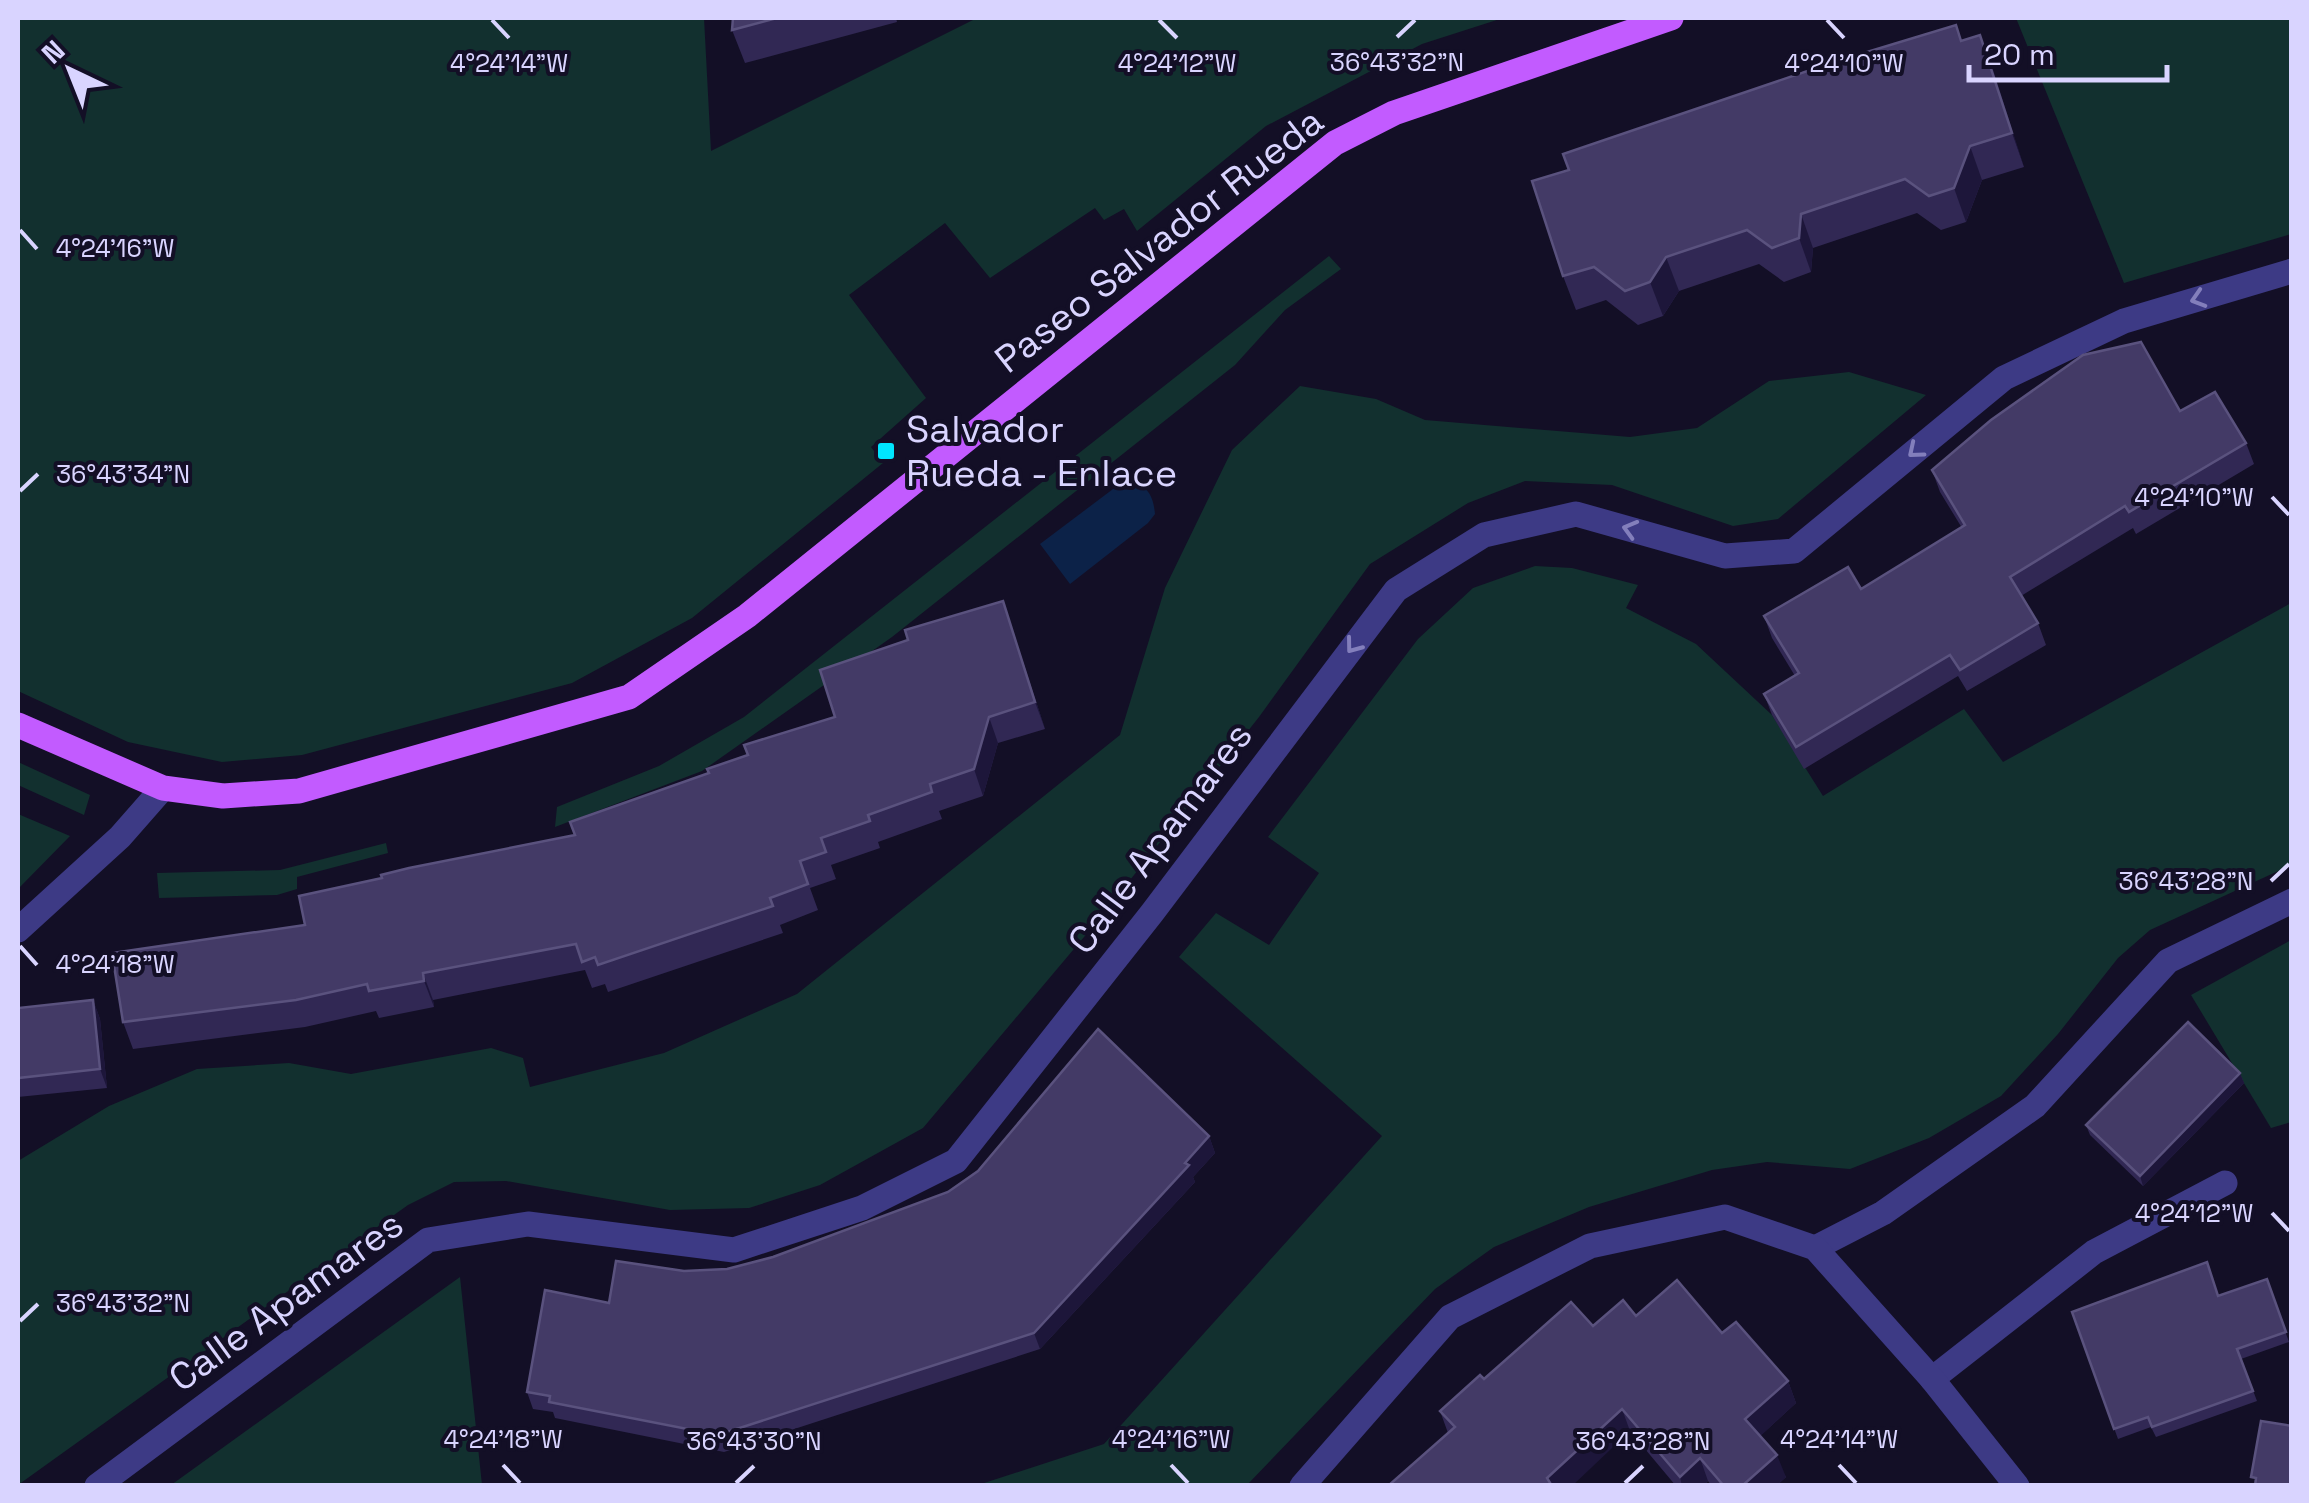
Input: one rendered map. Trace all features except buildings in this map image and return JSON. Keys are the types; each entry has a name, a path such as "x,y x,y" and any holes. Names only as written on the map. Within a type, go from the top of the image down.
{"main road":[{"name":"Paseo Salvador Rueda","path":"18,725 163,788 224,796 299,792 629,697 747,616 1335,143 1394,113 1671,18"}],"street":[{"name":"Calle Apamares","path":"97,1486 428,1240 528,1224 734,1250 862,1208 956,1161 1152,912 1396,590 1484,535 1576,514 1725,556 1794,551 2004,378 2124,321 2292,271"},
{"path":"18,930 120,837 163,788"},
{"path":"1815,1248 1883,1213 2035,1106 2168,961 2292,901"},
{"path":"1932,1380 2094,1252 2225,1183"},
{"path":"1302,1486 1450,1317 1590,1246 1725,1218 1815,1248 1932,1380 2017,1486"}],"green space":[{"path":"18,18 704,18 711,151 977,18 1503,18 1422,44 1266,126 1137,231 1124,209 1104,220 1095,208 990,278 945,223 849,295 926,398 871,447 883,463 692,618 572,683 302,755 222,762 128,742 18,691"},
{"path":"2016,18 2291,18 2291,234 2124,283"},
{"path":"1329,256 1341,269 1285,310 1235,365 892,637 702,771 555,827 557,807 659,766 744,717"},
{"path":"1849,372 1926,395 1778,519 1733,526 1612,485 1525,481 1468,503 1370,564 1259,717 1100,918 923,1128 820,1185 749,1208 670,1210 506,1181 454,1182 408,1205 18,1485 18,1161 109,1106 197,1069 289,1063 351,1074 491,1048 523,1058 530,1087 664,1053 797,994 1120,735 1165,588 1232,450 1300,386 1376,399 1425,420 1630,437 1697,428 1769,381"},
{"path":"1535,566 1572,568 1638,585 1626,608 1696,644 1772,715 1823,796 1964,709 2003,762 2291,603 2291,865 2150,930 2118,958 2058,1034 2001,1096 1929,1138 1850,1169 1767,1162 1712,1170 1589,1207 1494,1247 1435,1289 1247,1485 978,1485 1104,1444 1382,1136 1179,957 1216,913 1269,945 1319,873 1268,837 1418,639 1473,588"},
{"path":"18,762 90,795 84,815 18,785"},
{"path":"18,814 70,836 18,889"},
{"path":"386,843 388,853 297,877 297,889 277,895 159,898 157,873 280,870"},
{"path":"2291,940 2291,1122 2271,1128 2191,995"},
{"path":"460,1277 482,1485 171,1485 178,1480"}],"water":[{"path":"1125,480 1147,491 1155,514 1070,584 1040,544"}],"place":[{"name":"Salvador Rueda - Enlace","path":"886,451"}]}
